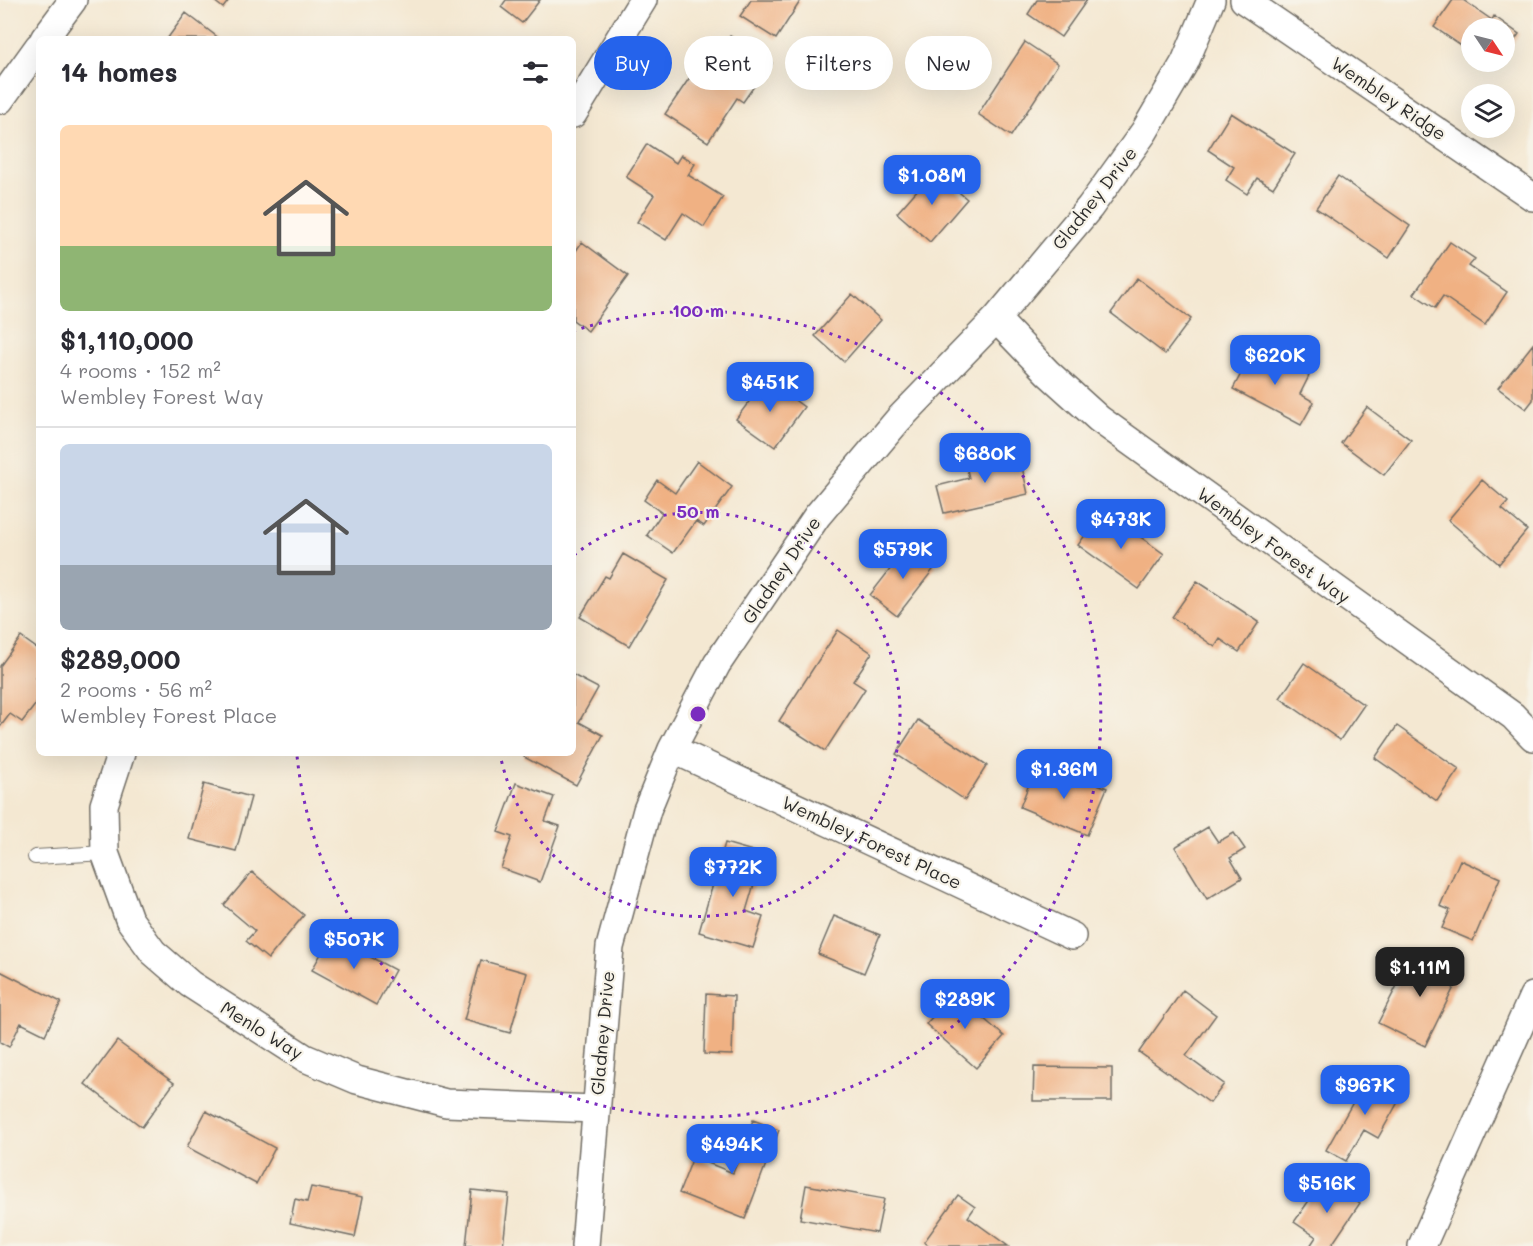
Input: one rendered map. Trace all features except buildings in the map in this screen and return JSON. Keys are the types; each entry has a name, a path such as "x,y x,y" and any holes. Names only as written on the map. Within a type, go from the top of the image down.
{"street":[{"path":"46,36 73,0"},
{"path":"576,109 642,0"},
{"name":"Gladney Drive","path":"585,1246 610,947 647,810 672,749 717,664 817,516 898,420 996,319 1090,207 1144,132 1185,62 1211,0"},
{"name":"Wembley Ridge","path":"1244,0 1533,197"},
{"path":"0,100 36,50"},
{"name":"Wembley Forest Way","path":"996,319 1048,374 1099,419 1513,716 1533,737"},
{"name":"Wembley Forest Place","path":"672,749 1072,936"},
{"name":"Menlo Way","path":"121,756 105,805 105,853 129,919 153,952 190,984 305,1058 357,1080 446,1103 595,1109"},
{"path":"1422,1246 1533,996"}],"lane":[{"path":"35,857 105,853"}]}
